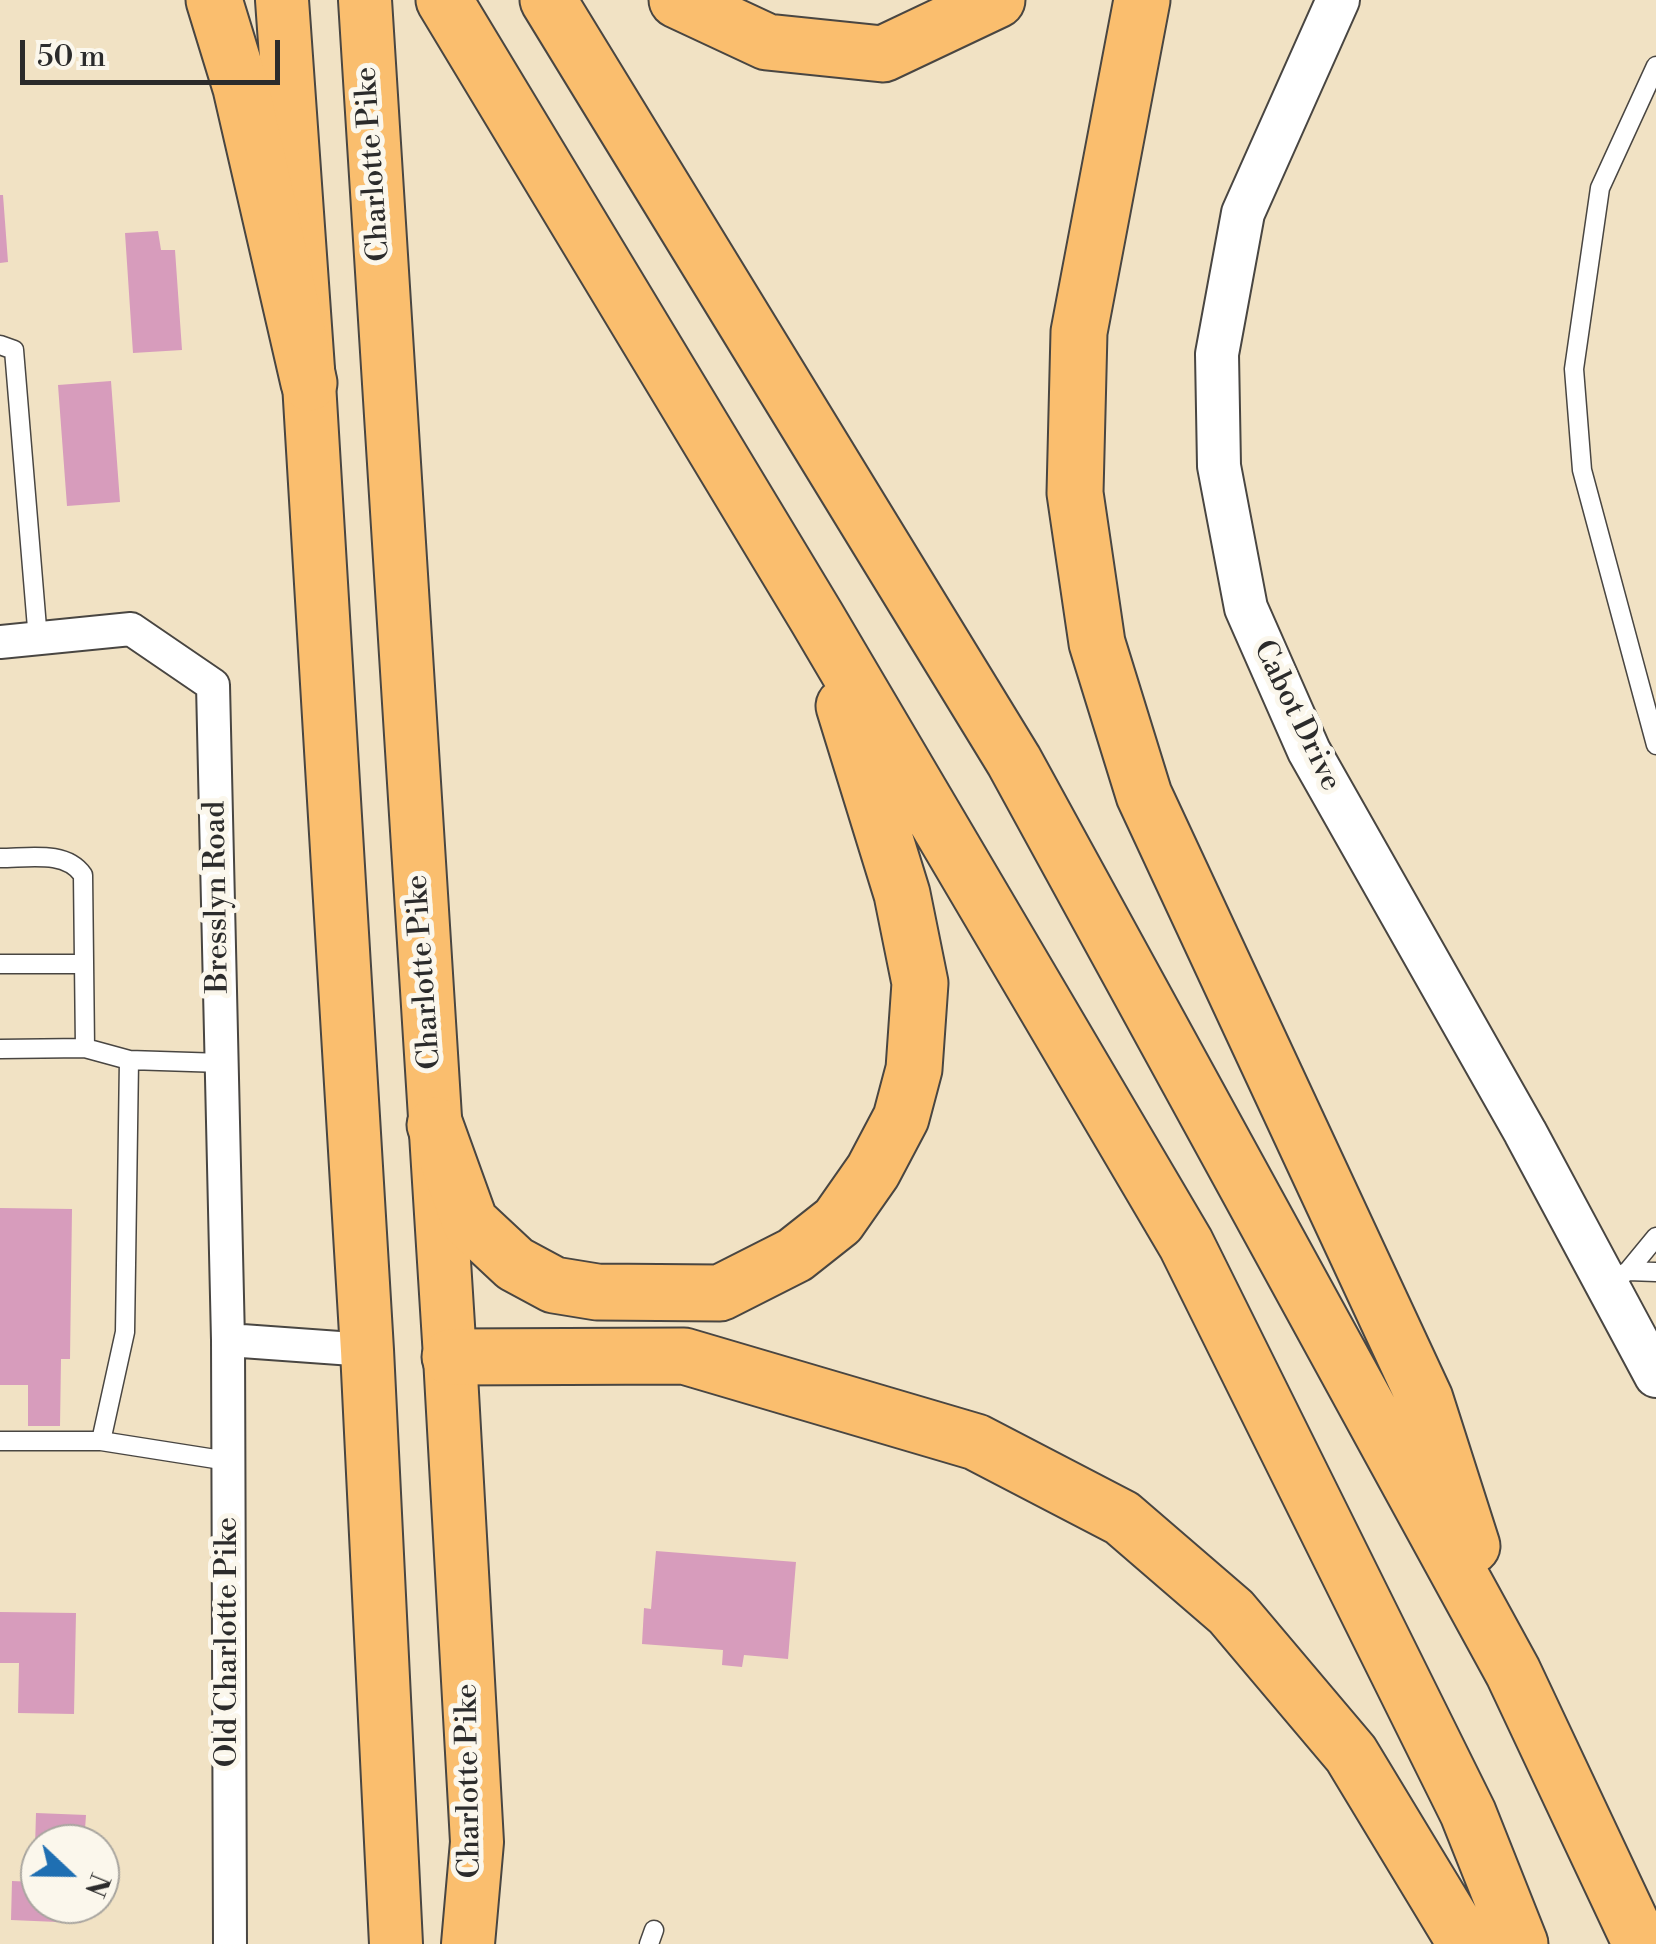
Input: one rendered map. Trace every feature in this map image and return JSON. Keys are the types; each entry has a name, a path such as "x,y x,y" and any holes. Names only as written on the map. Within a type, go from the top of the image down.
{"highway":[{"path":"214,0 241,88 309,384"},
{"path":"444,0 817,618 1186,1244 1468,1813 1520,1944"},
{"path":"548,0 1014,761 1514,1672 1640,1944"},
{"path":"677,0 767,42 882,54 997,0"},
{"path":"1142,0 1079,332 1075,494 1096,644 1144,795 1425,1400 1514,1672"},
{"path":"435,1125 470,1222 515,1264 554,1285 598,1292 720,1293 794,1255 838,1221 873,1172 901,1118 914,1070 920,982 902,894 817,618"},
{"path":"450,1356 684,1356 976,1442 1122,1518 1231,1612 1351,1754 1466,1944"}],"main road":[{"path":"282,0 367,1350 396,1944"},
{"name":"Charlotte Pike","path":"365,0 478,1842 468,1944"},
{"path":"367,1350 450,1356"}],"street":[{"name":"Cabot Drive","path":"1338,0 1243,213 1217,354 1219,466 1246,608 1309,751 1525,1132 1618,1277 1656,1376"},
{"name":"Bresslyn Road","path":"0,642 131,629 213,685 228,1340"},
{"path":"228,1340 367,1350"},
{"name":"Old Charlotte Pike","path":"228,1340 230,1944"}],"lane":[{"path":"1656,66 1600,188 1574,369 1582,470 1656,745"},
{"path":"0,345 14,350 38,640"},
{"path":"0,858 58,858 75,863 83,874 85,1048"},
{"path":"0,964 84,964"},
{"path":"0,1049 85,1048 129,1060 222,1062"},
{"path":"101,1441 124,1332 129,1060"},
{"path":"1618,1277 1656,1237"},
{"path":"1618,1277 1656,1272"},
{"path":"0,1442 101,1441 228,1462"}],"building":[{"path":"0,195 8,262 0,263"},
{"path":"158,231 161,250 175,250 182,350 133,353 125,233"},
{"path":"111,381 120,502 67,506 58,385"},
{"path":"0,1208 72,1209 70,1359 61,1359 60,1426 28,1426 28,1385 0,1385"},
{"path":"656,1551 796,1562 788,1659 744,1655 742,1667 722,1665 723,1650 642,1644 644,1608 651,1609"},
{"path":"0,1612 76,1613 74,1714 18,1713 19,1663 0,1663"},
{"path":"36,1813 86,1815 85,1824 36,1824"},
{"path":"12,1881 20,1881 20,1920 11,1920"}]}
